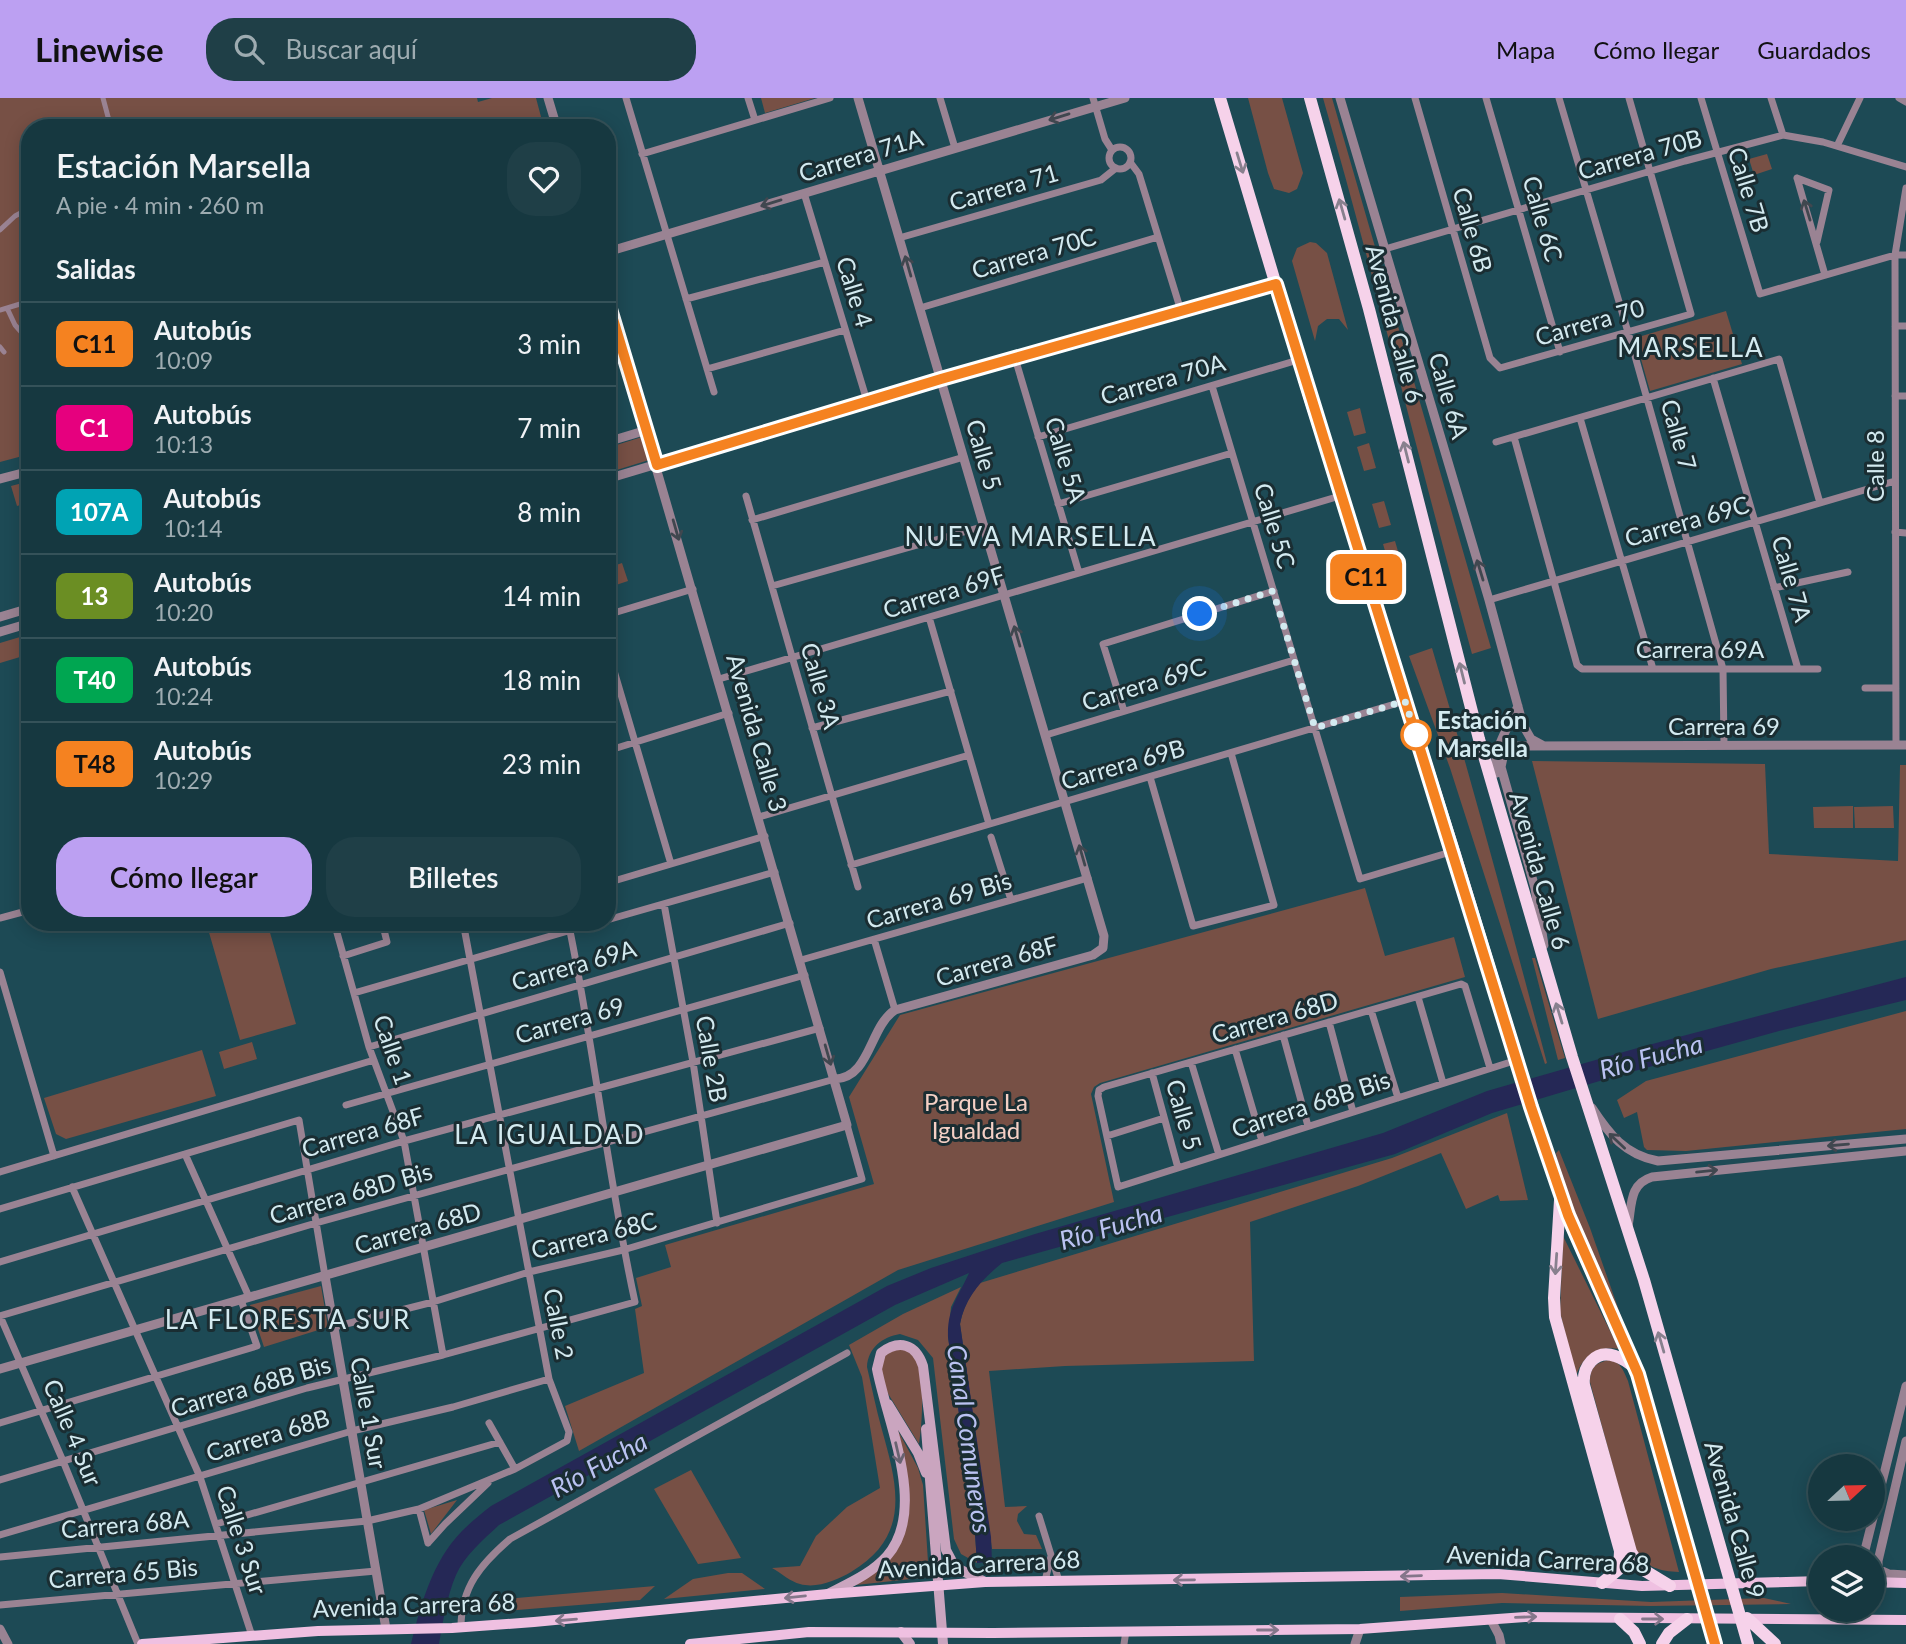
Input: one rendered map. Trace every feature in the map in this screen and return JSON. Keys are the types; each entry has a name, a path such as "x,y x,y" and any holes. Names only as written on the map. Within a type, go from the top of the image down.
{"highway":[{"path":"1220,98 1298,360 1454,851 1531,1107 1560,1196 1635,1368 1715,1644"},
{"name":"Avenida Calle 6","path":"1310,98 1360,275 1479,739 1572,1057 1628,1228 1680,1408"},
{"path":"1479,739 1495,765"},
{"path":"1560,1196 1555,1317 1620,1551 1619,1569 1602,1583"},
{"path":"1635,1368 1612,1355 1599,1356 1587,1365 1584,1385 1633,1558 1642,1569 1670,1586"},
{"name":"Avenida Calle 9","path":"1680,1408 1748,1644"},
{"path":"1747,1618 1775,1644"},
{"path":"1620,1619 1634,1632 1640,1644"},
{"path":"1662,1644 1669,1633 1687,1619"}],"main road":[{"path":"828,1594 862,1577 878,1564 892,1548 901,1527 904,1496 902,1469 880,1387 878,1360 881,1353 898,1344 912,1347 918,1352 926,1380 946,1550 955,1566 985,1582"},
{"path":"926,1380 926,1445 943,1644"},
{"path":"880,1387 918,1453 931,1488"},
{"name":"Avenida Carrera 68","path":"140,1644 457,1627 635,1614 828,1594 985,1582 1499,1574 1670,1586 1808,1581"},
{"path":"1885,1583 1906,1583"},
{"path":"690,1644 809,1632 1360,1629 1525,1617 1906,1620"},
{"path":"901,1632 910,1644"}],"street":[{"path":"103,98 109,119"},
{"path":"548,98 554,119"},
{"path":"625,98 714,392"},
{"path":"748,98 755,120"},
{"path":"642,154 830,98"},
{"name":"Calle 5","path":"858,98 1066,802 1102,926 1104,944"},
{"path":"940,98 955,148"},
{"name":"Carrera 71A","path":"616,249 955,148 1095,102 1125,98"},
{"name":"Calle 6A","path":"1340,98 1518,706"},
{"name":"Calle 6B","path":"1415,98 1490,358 1500,368"},
{"name":"Calle 6C","path":"1486,98 1560,352"},
{"name":"Calle 7","path":"1559,98 1723,669 1724,745"},
{"path":"1629,98 1651,171"},
{"name":"Calle 7B","path":"1701,98 1760,294 1825,275"},
{"path":"1771,98 1783,135"},
{"path":"1837,146 1860,98"},
{"path":"1899,98 1906,102"},
{"path":"1095,102 1105,139 1112,150"},
{"name":"Carrera 70B","path":"1385,249 1716,152 1783,135 1808,138 1906,167"},
{"path":"1118,147 1128,149 1130,162 1126,167 1116,168 1109,160 1112,150 1118,147"},
{"path":"1130,162 1139,174 1181,311"},
{"name":"Carrera 71","path":"899,238 1101,180 1116,168"},
{"name":"Carrera 70","path":"1500,368 1691,314 1651,171"},
{"path":"1817,243 1829,190 1797,178 1825,275 1895,255 1906,255"},
{"name":"Calle 8","path":"1901,745 1896,688 1895,255 1906,188"},
{"name":"Calle 4","path":"804,193 867,401"},
{"path":"0,230 21,213"},
{"name":"Carrera 70C","path":"920,308 1158,237"},
{"path":"686,299 825,262"},
{"path":"616,476 941,379 1276,284"},
{"path":"0,310 21,304"},
{"path":"7,308 21,332"},
{"path":"1895,326 1906,326"},
{"name":"Avenida Calle 3","path":"616,329 801,960 862,1179"},
{"path":"707,369 845,330"},
{"name":"Calle 5A","path":"1014,358 1079,573"},
{"path":"1496,442 1779,359 1820,503"},
{"name":"Carrera 70A","path":"1038,437 1298,360"},
{"name":"Calle 7A","path":"1713,378 1798,669"},
{"name":"Calle 5C","path":"1212,386 1360,879 1454,851"},
{"path":"1895,396 1906,396"},
{"path":"1580,418 1653,669"},
{"path":"616,439 646,430"},
{"path":"1514,437 1555,581"},
{"path":"1058,504 1232,453"},
{"path":"752,520 964,457"},
{"path":"0,479 21,473"},
{"name":"Carrera 69C","path":"1489,600 1895,481"},
{"name":"Calle 3A","path":"746,496 858,887"},
{"name":"Carrera 69F","path":"719,679 1340,496"},
{"path":"772,586 985,527"},
{"path":"1895,533 1906,533"},
{"path":"1774,588 1848,572"},
{"name":"Carrera 69A","path":"1555,581 1577,665 1582,669 1818,669"},
{"path":"616,612 693,589"},
{"path":"1124,711 1103,644 1273,591"},
{"path":"0,617 21,611"},
{"path":"929,617 989,824"},
{"path":"0,632 21,626"},
{"name":"Carrera 69C","path":"1046,734 1294,660"},
{"path":"1896,669 1906,669"},
{"path":"616,678 671,864"},
{"path":"1865,688 1896,688"},
{"path":"812,728 951,691"},
{"name":"Carrera 69B","path":"851,865 1405,701"},
{"path":"1518,706 1528,736 1542,745"},
{"path":"1518,706 1496,754 1495,765 1529,888 1546,970"},
{"path":"616,748 729,713"},
{"name":"Carrera 69","path":"1546,970 1538,900 1501,767 1507,749 1516,745 1901,745"},
{"path":"1150,777 1193,926 1274,905 1231,753"},
{"path":"759,817 970,755"},
{"path":"616,880 765,836"},
{"path":"991,837 1012,900"},
{"path":"616,917 775,872"},
{"name":"Carrera 69 Bis","path":"801,960 1088,878"},
{"name":"Calle 2B","path":"663,904 693,1062 717,1223"},
{"path":"0,918 21,912"},
{"name":"Carrera 69A","path":"369,1046 790,923"},
{"name":"Calle 1","path":"336,931 369,1046 404,1141 443,1355"},
{"path":"343,956 387,942 384,931"},
{"name":"Calle 2","path":"465,931 549,1379 569,1432 567,1441 514,1469"},
{"path":"354,993 570,931 623,1250"},
{"path":"835,1079 844,1079 854,1074 886,1018 895,1010 873,939"},
{"name":"Carrera 68F","path":"895,1010 1093,955 1100,952 1104,944"},
{"path":"0,972 54,1156"},
{"name":"Carrera 69","path":"346,1105 805,975"},
{"name":"Carrera 68D","path":"1107,1136 1099,1090 1463,984 1490,1068"},
{"path":"1418,997 1443,1083"},
{"path":"1371,1010 1398,1098"},
{"path":"1329,1022 1353,1112"},
{"name":"Carrera 68F","path":"0,1262 404,1141 820,1028"},
{"path":"1283,1035 1308,1126"},
{"path":"1235,1049 1262,1141"},
{"path":"0,1172 374,1060"},
{"path":"1191,1062 1219,1155"},
{"name":"Carrera 68B Bis","path":"1107,1136 1118,1187 1490,1068 1519,1066"},
{"name":"Calle 5","path":"1152,1073 1178,1168"},
{"name":"Carrera 68D Bis","path":"0,1316 316,1223 835,1079"},
{"path":"1584,1095 1609,1134 1620,1145 1637,1156 1658,1161 1906,1139"},
{"path":"1107,1136 1164,1118"},
{"name":"Calle 1 Sur","path":"185,1154 299,1120 386,1629"},
{"name":"Carrera 68D","path":"0,1370 848,1125"},
{"path":"1628,1228 1635,1189 1640,1181 1652,1177 1906,1151"},
{"path":"0,1209 185,1154 228,1250 245,1299 257,1346 0,1423"},
{"name":"Carrera 68C","path":"334,1328 433,1302 529,1272 623,1250 862,1179"},
{"name":"Calle 3 Sur","path":"72,1187 200,1477 252,1636"},
{"name":"Carrera 68B Bis","path":"0,1480 307,1388 443,1355 635,1302 623,1250"},
{"name":"Calle 4 Sur","path":"0,1316 140,1644"},
{"path":"457,1627 474,1575 510,1539 847,1353"},
{"name":"Carrera 68B","path":"0,1535 352,1431 453,1407 549,1379"},
{"path":"1868,1545 1906,1386"},
{"path":"419,1509 428,1543 491,1480 514,1469 489,1423"},
{"path":"1882,1545 1906,1441"},
{"path":"216,1524 500,1442"},
{"name":"Carrera 68A","path":"0,1557 367,1521 419,1509 491,1480"},
{"path":"1039,1516 1059,1581"},
{"path":"1045,1581 1051,1556"},
{"name":"Carrera 65 Bis","path":"0,1605 376,1571"},
{"path":"1885,1572 1906,1574"},
{"path":"1885,1579 1888,1583"},
{"path":"1490,1620 1501,1644"},
{"path":"0,1629 8,1644"},
{"path":"1355,1644 1360,1629"},
{"path":"1124,1644 1126,1631"}],"green space":[{"path":"0,98 477,98 478,102 492,98 536,98 542,119 21,119 21,456 0,462"},
{"path":"761,98 815,98 765,113"},
{"path":"1248,98 1282,98 1303,173 1297,189 1289,193 1274,189"},
{"path":"1323,98 1332,98 1491,648 1472,654 1361,236"},
{"path":"1767,154 1772,169 1754,175 1749,159"},
{"path":"1310,242 1316,243 1327,253 1348,330 1339,319 1327,319 1318,326 1315,341 1292,261 1297,248"},
{"path":"1726,311 1742,364 1650,391 1635,338"},
{"path":"1360,408 1366,433 1354,436 1347,412"},
{"path":"642,437 649,460 616,470 616,445"},
{"path":"1369,443 1376,468 1364,471 1357,447"},
{"path":"21,483 21,505 17,506 11,486"},
{"path":"1384,501 1391,525 1379,528 1372,504"},
{"path":"1395,541 1402,565 1390,568 1383,544"},
{"path":"622,563 628,581 616,585 616,565"},
{"path":"21,637 21,657 0,663 0,643"},
{"path":"1432,648 1505,907 1547,1063 1545,1064 1450,768 1409,656"},
{"path":"1532,761 1765,764 1769,854 1898,861 1900,765 1906,765 1906,940 1771,969 1598,1019"},
{"path":"1853,806 1853,828 1814,828 1813,807"},
{"path":"1893,806 1894,828 1855,828 1854,807"},
{"name":"Parque La Igualdad","path":"1365,888 1385,956 1454,937 1465,977 1100,1083 1094,1087 1091,1094 1114,1202 898,1270 579,1451 565,1406 644,1373 635,1309 642,1306 636,1278 671,1267 665,1245 874,1184 849,1097 900,1015"},
{"path":"209,931 270,931 296,1024 240,1040"},
{"path":"1532,958 1535,958 1565,1058 1558,1060"},
{"path":"1906,1011 1906,1129 1686,1151 1647,1150 1644,1147 1637,1112 1624,1118 1617,1100 1646,1081"},
{"path":"252,1042 257,1059 224,1069 219,1052"},
{"path":"202,1050 216,1096 66,1139 56,1134 44,1098"},
{"path":"1507,1113 1528,1200 1500,1201 1498,1195 1466,1209 1441,1153 1358,1186 1250,1222 1254,1361 1065,1366 989,1371 1005,1507 1027,1506 1018,1514 1017,1521 1024,1534 1036,1535 1042,1549 992,1549 960,1324 967,1302 980,1283 1392,1158"},
{"path":"1559,1150 1629,1339 1590,1260 1557,1159 1556,1153"},
{"path":"1563,1236 1619,1349 1604,1349 1592,1354 1586,1358 1576,1377 1560,1312"},
{"path":"321,1286 328,1327 264,1347 250,1305"},
{"path":"961,1287 951,1307 948,1337 974,1519 977,1563 961,1554 954,1539 933,1358 918,1340 900,1334 877,1344 870,1354 867,1367 895,1490 895,1509 883,1543 870,1558 851,1572 827,1583 800,1584 772,1568 800,1566 816,1536 847,1507 880,1488 862,1377 849,1345 903,1314"},
{"path":"901,1347 911,1352 919,1370 922,1396 919,1444 884,1387 881,1366 885,1354"},
{"path":"1609,1360 1619,1365 1628,1381 1679,1572 1655,1568 1636,1552 1590,1382 1594,1367"},
{"path":"896,1427 918,1468 923,1485 929,1577 856,1585 888,1560 902,1537 906,1522 907,1489"},
{"path":"691,1470 741,1558 698,1564 654,1489"},
{"path":"457,1500 431,1534 424,1510"},
{"path":"742,1573 765,1589 664,1599 693,1579"},
{"path":"655,1586 640,1600 492,1612 494,1600"},
{"path":"1502,1593 1651,1602 1764,1598 1791,1604 1651,1606 1502,1603 1400,1611 1400,1597"}],"water":[{"path":"1906,977 1906,1000 1779,1031 1613,1077 1492,1113 1395,1154 1002,1263 975,1290 960,1324 991,1537 992,1562 977,1563 974,1519 948,1337 954,1303 969,1273 895,1305 499,1525 475,1548 460,1568 448,1600 439,1644 411,1644 424,1599 443,1556 462,1531 491,1506 887,1286 931,1268 1035,1234 1383,1133 1487,1091"}],"bus line":[{"name":"C11","path":"616,329 657,465 941,379 1276,284 1454,851 1531,1107 1560,1196 1638,1374 1715,1644"}],"place":[{"name":"Estación Marsella","path":"1416,735"}],"district":[{"name":"MARSELLA","path":"1691,348"},
{"name":"NUEVA MARSELLA","path":"1031,537"},
{"name":"LA IGUALDAD","path":"550,1135"},
{"name":"LA FLORESTA SUR","path":"288,1320"}],"route":[{"path":"1200,614 1273,591 1315,728 1405,701 1416,735"}],"water label":[{"name":"Río Fucha","path":"1651,1057"},
{"name":"Río Fucha","path":"1111,1227"},
{"name":"Canal Comuneros","path":"969,1439"},
{"name":"Río Fucha","path":"599,1465"}]}
